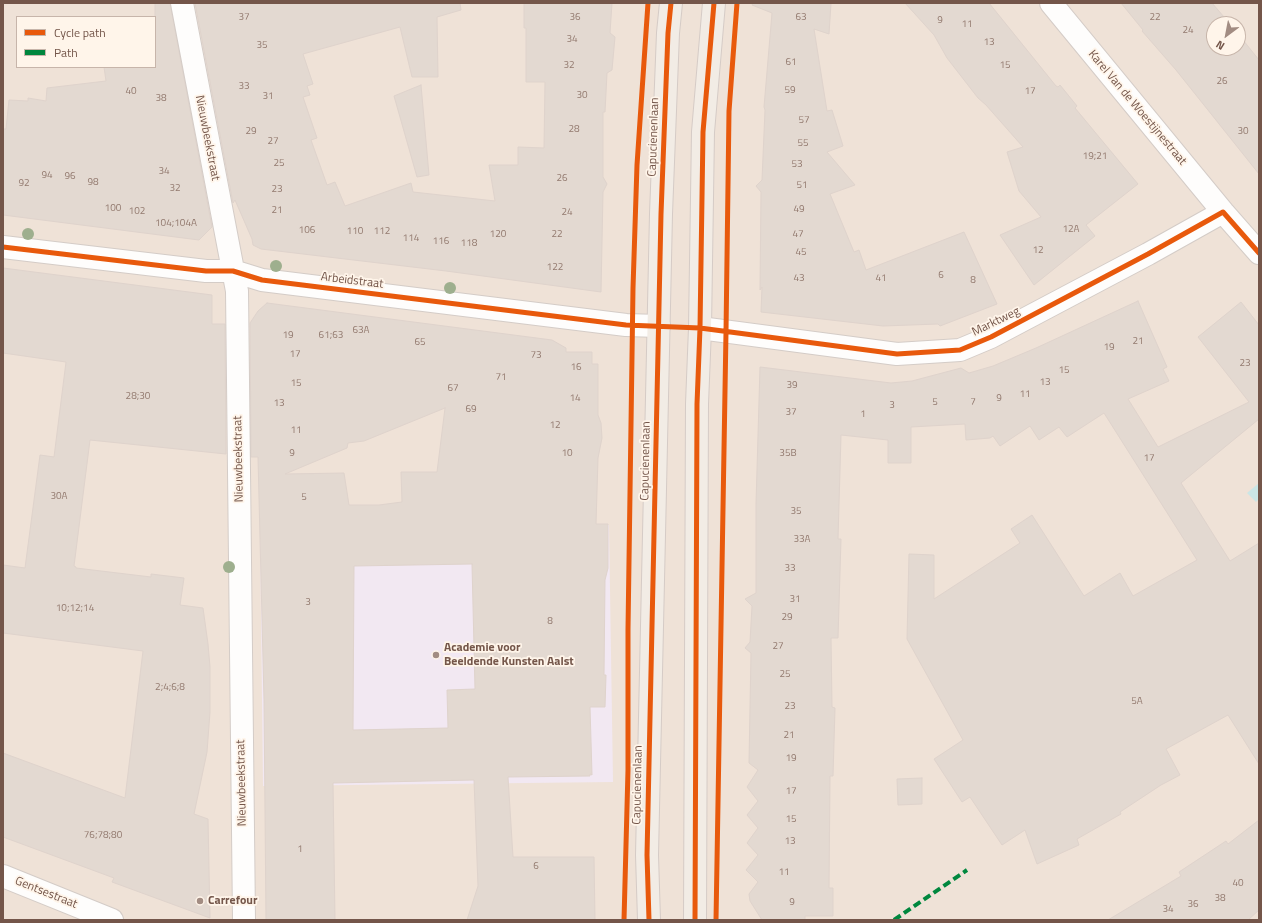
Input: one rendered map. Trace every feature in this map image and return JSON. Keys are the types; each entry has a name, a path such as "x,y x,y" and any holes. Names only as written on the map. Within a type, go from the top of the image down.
{"main road":[{"name":"Capucienenlaan","path":"649,920 647,854 659,326 668,33 671,3"},
{"path":"695,920 697,404 700,328 703,132 714,3"}],"street":[{"name":"Nieuwbeekstraat","path":"182,3 237,290 244,920"},
{"name":"Karel Van de Woestijnestraat","path":"1050,3 1223,212"},
{"name":"Marktweg","path":"700,328 897,354 960,350 991,337 1148,254 1223,212"},
{"path":"1223,212 1259,253"},
{"name":"Arbeidstraat","path":"3,246 206,271 233,271 262,280 626,325 659,326"},
{"name":"Gentsestraat","path":"3,876 112,920"}],"shaded area":[{"path":"3,3 1259,3 1259,920 3,920"},
{"name":"Academie voor Beeldende Kunsten Aalst","path":"609,525 613,782 263,786 260,529"}],"water":[{"path":"1259,483 1259,499 1256,502 1247,493"}],"building":[{"path":"155,3 170,3 212,227 199,240 3,215 3,129 6,129 9,100 28,101 28,98 46,101 47,88 106,81 104,68 156,68"},
{"path":"195,3 460,3 461,10 437,17 438,77 412,77 400,27 303,54 313,84 307,86 310,95 303,97 317,138 311,140 327,185 335,182 345,206 411,183 413,192 495,201 489,165 518,165 518,147 544,148 545,82 526,82 526,28 524,28 524,3 612,3 610,33 615,37 612,70 607,73 605,112 603,112 603,177 607,184 603,192 601,292 446,271 261,249 253,245 252,239 235,200 233,203"},
{"path":"753,3 831,3 829,34 814,29 827,111 832,110 843,146 827,152 855,185 830,194 854,252 859,250 866,270 964,232 997,304 940,326 938,324 883,326 761,312 761,192 756,186 762,180 764,107 772,13 752,5"},
{"path":"905,3 989,3 1056,86 1058,87 1060,85 1077,106 1075,108 1138,184 1086,225 1095,236 1034,285 1000,235 1041,217 1019,191 1007,152 1023,147 978,98 947,58 934,35"},
{"path":"1121,3 1212,3 1223,16 1206,16 1206,56 1246,56 1246,44 1259,60 1259,174 1176,70 1142,31 1143,30"},
{"path":"421,85 429,175 417,177 394,96"},
{"path":"3,268 212,295 212,324 225,324 226,454 90,440 74,566 76,568 151,577 151,574 184,578 180,605 203,608 210,667 210,712 207,752 194,814 208,819 210,918 112,882 114,878 3,837 3,753 125,798 143,651 3,633 3,565 25,568 40,455 54,457 66,362 3,353"},
{"path":"1138,301 1167,367 1163,369 1169,381 1128,399 1158,447 1249,402 1198,337 1241,302 1259,325 1259,419 1181,483 1230,561 1259,543 1259,764 1228,715 1166,749 1180,775 1161,785 1120,812 1121,814 1077,839 1079,845 1037,864 1025,830 1002,845 970,797 962,802 934,759 963,740 907,639 909,554 934,555 934,599 1020,543 1011,529 1032,515 1084,596 1120,573 1133,596 1197,560 1104,413 1067,437 1059,427 1039,440 1030,426 1000,446 993,436 990,438 966,440 965,424 911,427 911,463 888,463 888,440 841,435 838,539 841,539 838,638 831,638 832,707 835,708 833,776 830,776 829,888 833,888 833,916 805,916 805,920 762,920 750,901 749,894 758,882 746,870 758,855 747,843 758,828 747,815 758,801 747,787 758,770 749,763 751,653 745,648 750,642 752,606 745,599 756,593 756,504 760,367 891,383 912,381 961,368 969,373 993,366 1036,348"},
{"path":"267,303 552,340 566,348 566,352 592,352 592,364 598,364 598,415 601,423 602,438 598,458 596,524 608,524 608,568 605,580 605,707 590,707 592,775 508,777 513,857 594,857 595,920 467,920 478,886 474,780 333,783 335,920 266,920 264,700 258,457 251,457 250,323 258,311","holes":["445,408 437,472 401,472 402,502 379,505 349,505 344,473 285,474 347,448 348,443 364,441","472,564 475,689 447,690 448,728 353,730 354,566"]},
{"path":"922,778 922,804 898,805 897,779"},
{"path":"1259,820 1259,910 1248,920 1108,920 1181,876 1179,872 1226,841 1228,844"}],"marked path":[{"path":"894,920 967,870"}],"cycle path":[{"path":"624,920 628,770 628,629 633,288 637,165 648,3"},
{"path":"649,920 647,855 661,214 668,33 671,3"},
{"path":"695,920 697,404 700,328 703,132 714,3"},
{"path":"716,920 729,111 737,3"},
{"path":"3,247 206,271 233,271 262,280 626,325 700,328 897,354 960,350 991,337 1148,254 1223,212 1259,253"}],"place":[{"name":"Academie voor Beeldende Kunsten Aalst","path":"436,655"},
{"name":"Carrefour","path":"200,901"}]}
